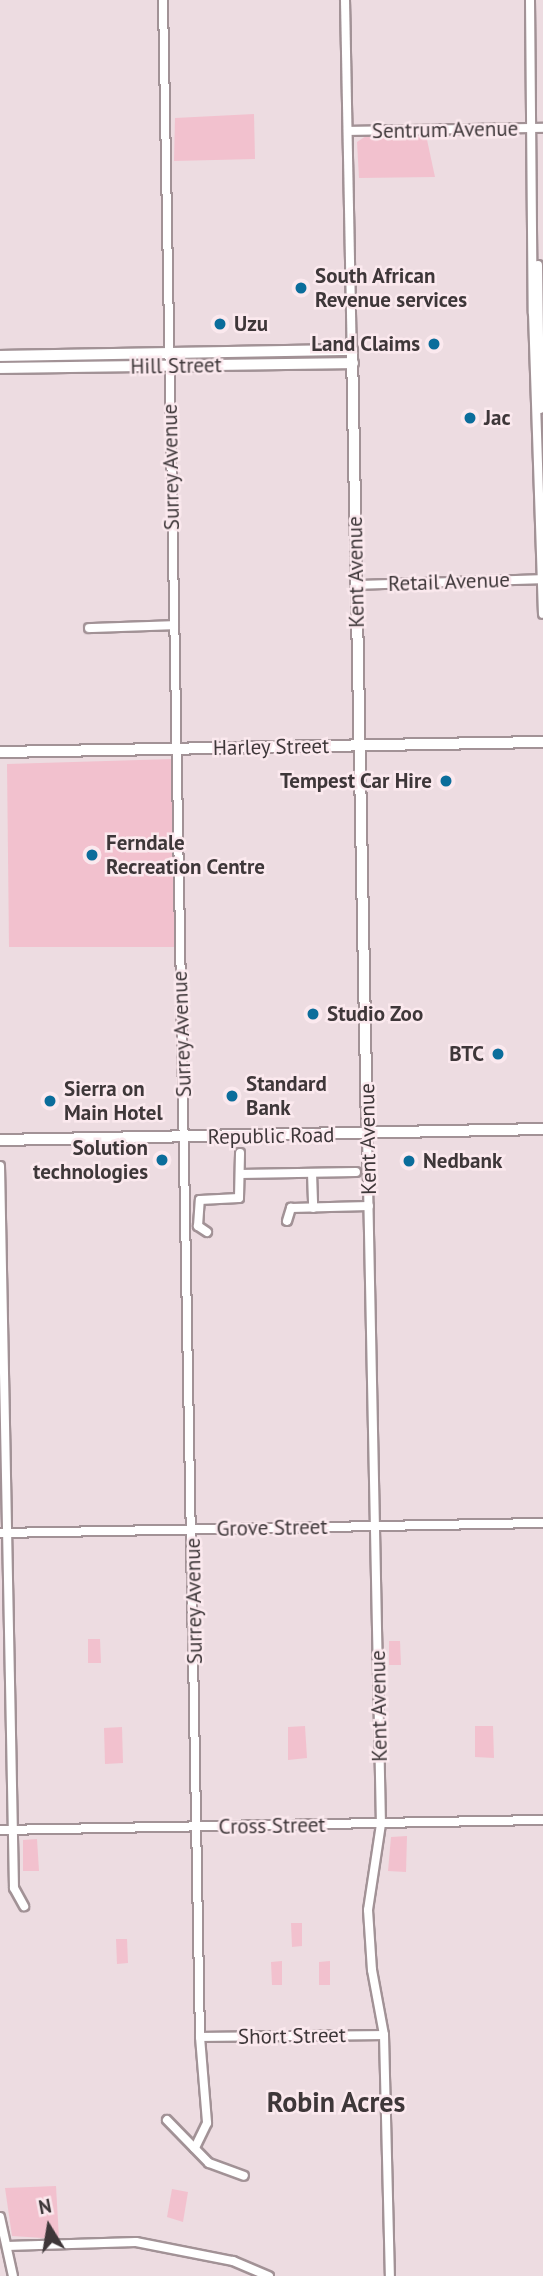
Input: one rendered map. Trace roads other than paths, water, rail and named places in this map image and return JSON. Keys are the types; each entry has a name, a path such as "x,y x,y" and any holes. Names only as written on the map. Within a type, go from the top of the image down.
{"main road":[{"name":"Hill Street","path":"0,368 352,350"},
{"name":"Kent Avenue","path":"352,350 368,1134"},
{"name":"Hill Street","path":"0,356 353,363"},
{"name":"Harley Street","path":"0,752 543,742"},
{"name":"Republic Road","path":"0,1140 185,1139 543,1129"}],"street":[{"name":"Surrey Avenue","path":"163,0 200,2038 208,2123 195,2148"},
{"name":"Kent Avenue","path":"345,0 352,350"},
{"path":"530,0 538,128 536,255 543,369 538,418 543,614"},
{"name":"Sentrum Avenue","path":"348,131 538,128"},
{"name":"Retail Avenue","path":"356,585 543,579"},
{"path":"89,628 174,625"},
{"name":"Kent Avenue","path":"368,1134 381,1824 368,1910 372,1970 384,2035 390,2276"},
{"path":"207,1232 198,1226 200,1200 239,1198 240,1153"},
{"path":"0,1166 3,1533 12,1830 14,1888 24,1906"},
{"path":"240,1174 356,1172"},
{"path":"312,1173 313,1208"},
{"path":"287,1221 288,1209 369,1206"},
{"name":"Grove Street","path":"3,1533 543,1523"},
{"name":"Cross Street","path":"0,1830 543,1820"},
{"name":"Short Street","path":"200,2038 384,2035"},
{"path":"167,2120 209,2162 244,2176"},
{"path":"0,2217 13,2276"},
{"path":"8,2246 136,2242 225,2259 269,2276"}],"place":[{"name":"South African Revenue services","path":"301,288"},
{"name":"Uzu","path":"220,324"},
{"name":"Land Claims","path":"434,344"},
{"name":"Jac","path":"470,418"},
{"name":"Tempest Car Hire","path":"446,781"},
{"name":"Ferndale Recreation Centre","path":"92,855"},
{"name":"Studio Zoo","path":"313,1014"},
{"name":"BTC","path":"498,1054"},
{"name":"Standard Bank","path":"232,1096"},
{"name":"Sierra on Main Hotel","path":"50,1101"},
{"name":"Solution technologies","path":"162,1160"},
{"name":"Nedbank","path":"409,1161"}],"district":[{"name":"Robin Acres","path":"336,2102"}]}
